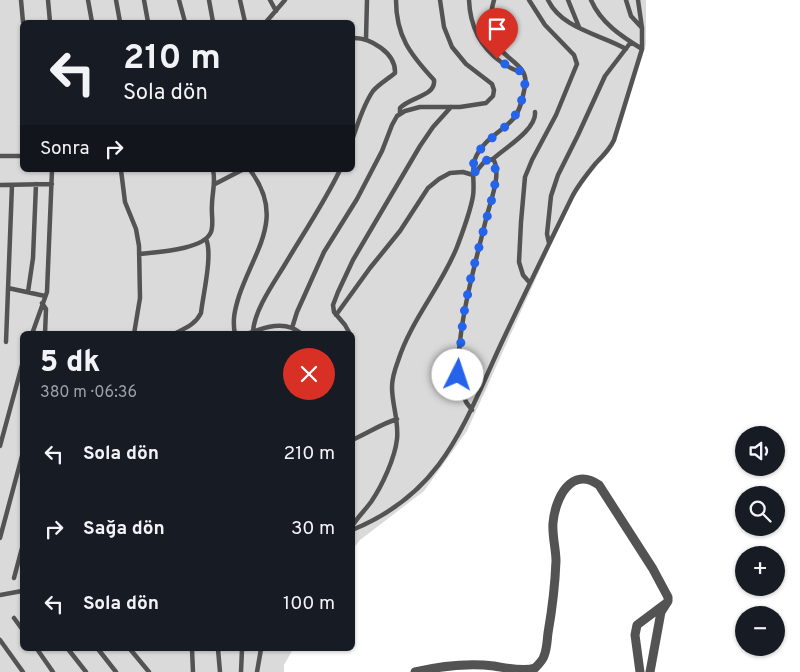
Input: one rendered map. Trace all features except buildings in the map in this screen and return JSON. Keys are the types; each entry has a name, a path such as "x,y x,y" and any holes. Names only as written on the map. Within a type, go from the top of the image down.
{"street":[{"path":"415,672 459,665 492,666 528,672 540,670 553,604 556,561 553,524 557,504 566,486 581,479 591,480 599,485 666,591 668,601 662,612 650,672"},
{"path":"640,672 635,635 637,625 668,601"}],"lane":[{"path":"21,0 23,20"},
{"path":"48,0 50,20"},
{"path":"88,0 92,20"},
{"path":"116,0 120,20"},
{"path":"144,0 148,20"},
{"path":"179,0 184,20"},
{"path":"209,0 213,20"},
{"path":"240,0 244,20"},
{"path":"270,0 276,11"},
{"path":"268,20 285,0"},
{"path":"366,39 367,0"},
{"path":"396,0 398,24 405,43 434,83 430,92 407,101 400,108 400,114"},
{"path":"292,328 297,312 324,252 356,199 382,151 392,125 400,114 420,106 451,107 486,103 494,96 494,90 489,81 461,59 452,47 444,27 440,0"},
{"path":"469,0 472,22 481,42 490,54 504,64 519,72 523,72"},
{"path":"355,522 376,494 384,479 397,444 392,386 398,360 405,342 444,274 456,248 472,203 474,188 472,175 475,160 480,149 511,121 519,109 526,83 519,65 502,52 493,36 490,18 494,0"},
{"path":"530,283 524,275 519,262 524,184 529,165 556,115 577,64 574,55 546,25 530,1 536,0"},
{"path":"548,0 557,14 569,23 626,49"},
{"path":"568,0 579,27"},
{"path":"591,0 604,21 642,49"},
{"path":"626,0 631,16 642,28"},
{"path":"355,528 384,514 421,486 446,455 472,410 576,188 612,144 642,49 642,28 638,0"},
{"path":"355,38 366,39 375,43 393,62 395,73 370,96 355,132"},
{"path":"549,243 547,234 551,196 555,182 609,68 631,42"},
{"path":"349,331 346,325 336,315 333,304 353,260 420,146 433,127 451,107"},
{"path":"472,175 487,160 493,160 525,132 534,122 535,112"},
{"path":"0,156 20,156"},
{"path":"472,410 466,404 461,391 458,367 463,318 471,277 494,191 495,166 493,160"},
{"path":"33,331 47,292 52,172"},
{"path":"121,172 123,192 128,212 136,229 139,254 140,298 134,331"},
{"path":"139,254 200,244 206,238 212,230 212,192 215,184 213,172"},
{"path":"215,184 238,172"},
{"path":"236,331 235,307 268,222 262,191 251,172"},
{"path":"253,331 255,320 264,301 339,172"},
{"path":"336,315 400,231 428,188 450,173 463,172 472,175"},
{"path":"28,292 33,258 36,184"},
{"path":"0,185 52,184"},
{"path":"6,342 12,185"},
{"path":"180,331 191,326 200,313 209,244 206,238"},
{"path":"8,288 45,296"},
{"path":"42,303 46,309 45,331"},
{"path":"257,331 276,326 292,328 297,331"},
{"path":"0,446 20,372"},
{"path":"355,439 384,423 396,419"},
{"path":"0,538 20,463"},
{"path":"14,578 20,556"},
{"path":"0,595 20,591"},
{"path":"14,618 20,626"},
{"path":"0,640 23,672"},
{"path":"38,651 53,672"},
{"path":"70,651 86,672"},
{"path":"100,651 116,672"},
{"path":"132,651 149,672"},
{"path":"192,651 193,672"},
{"path":"218,651 220,672"},
{"path":"241,672 242,651"},
{"path":"257,672 261,651"}],"shaded area":[{"path":"0,0 646,0 646,45 616,135 570,203 467,431 424,491 360,540 355,546 355,331 20,331 20,651 292,651 284,665 284,672 0,672"}],"route":[{"path":"458,375 463,318 471,277 494,191 496,175 494,160 488,159 472,175 473,165 480,149 511,121 517,113 526,83 523,72 519,72 497,59"}]}
